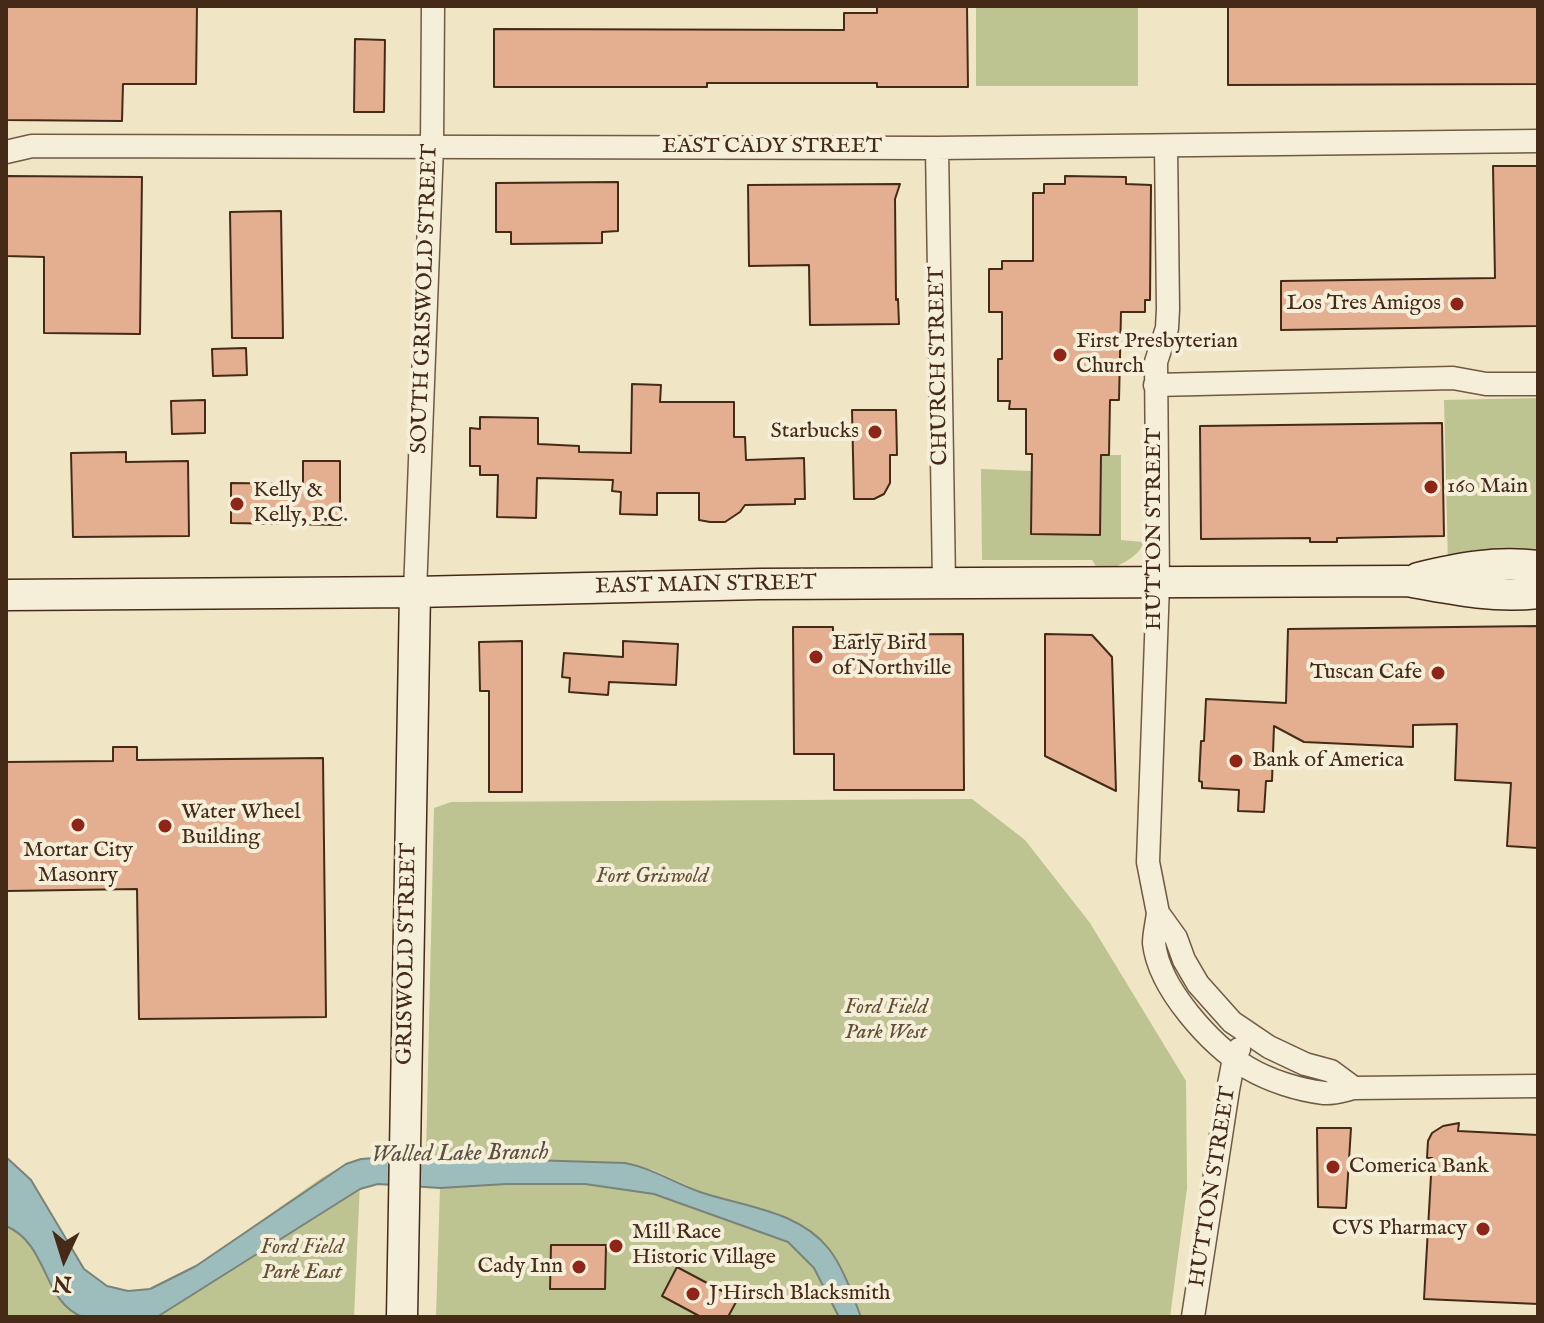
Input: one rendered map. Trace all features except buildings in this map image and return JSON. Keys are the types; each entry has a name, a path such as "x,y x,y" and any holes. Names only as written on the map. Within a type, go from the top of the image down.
{"street":[{"name":"SOUTH GRISWOLD STREET","path":"415,592 432,146 433,6"},
{"name":"EAST CADY STREET","path":"6,152 32,146 937,148 1538,141"},
{"name":"HUTTON STREET","path":"1166,146 1168,319 1156,362 1155,385 1158,584 1148,862 1158,913 1154,943 1170,985 1190,1015 1234,1058"},
{"name":"CHURCH STREET","path":"937,148 944,583"},
{"path":"1155,385 1453,378 1486,384 1538,384"},
{"name":"EAST MAIN STREET","path":"1407,581 1468,566 1507,562 1538,566"},
{"name":"EAST MAIN STREET","path":"6,595 944,583 1407,581 1470,593 1512,596 1538,593"},
{"name":"GRISWOLD STREET","path":"402,1317 415,592"},
{"name":"HUTTON STREET","path":"1158,913 1176,938 1198,984 1221,1012 1247,1034 1234,1058 1193,1317"},
{"path":"1247,1034 1294,1059 1331,1071 1354,1088"},
{"path":"1234,1058 1263,1076 1327,1094 1354,1088 1538,1086"}],"green space":[{"path":"976,6 1138,6 1138,86 976,86"},
{"path":"1538,398 1538,558 1448,565 1444,400"},
{"path":"1101,455 1121,455 1121,540 1144,542 1134,556 1107,571 1097,568 1092,560 982,560 981,469 1031,471 1031,534 1100,535"},
{"name":"Ford Field Park West","path":"972,799 1025,840 1090,923 1186,1081 1187,1188 1170,1317 861,1317 843,1272 701,1192 653,1170 625,1163 426,1156 434,808 451,802"},
{"name":"Ford Field Park East","path":"6,1157 31,1180 84,1269 107,1286 128,1291 150,1289 196,1266 323,1177 361,1159 354,1317 6,1317"},
{"name":"Mill Race Historic Village","path":"506,1184 625,1188 654,1194 788,1242 814,1268 839,1317 436,1317 440,1188"}],"water":[{"path":"403,1156 625,1163 644,1168 700,1192 769,1212 802,1226 829,1249 843,1273 861,1317 839,1317 814,1268 788,1242 654,1194 585,1184 440,1188 378,1184 360,1189 157,1317 83,1317 70,1310 60,1299 30,1246 20,1234 6,1226 6,1157 31,1180 84,1269 107,1286 128,1291 150,1289 196,1266 346,1164 361,1159"}],"place":[{"name":"Los Tres Amigos","path":"1457,304"},
{"name":"First Presbyterian Church","path":"1060,355"},
{"name":"Starbucks","path":"875,432"},
{"name":"160 Main","path":"1431,487"},
{"name":"Kelly & Kelly, P.C.","path":"237,504"},
{"name":"Early Bird of Northville","path":"816,657"},
{"name":"Tuscan Cafe","path":"1438,673"},
{"name":"Bank of America","path":"1236,761"},
{"name":"Mortar City Masonry","path":"78,825"},
{"name":"Water Wheel Building","path":"165,826"},
{"name":"Comerica Bank","path":"1333,1167"},
{"name":"CVS Pharmacy","path":"1483,1229"},
{"name":"Mill Race Historic Village","path":"616,1246"},
{"name":"Cady Inn","path":"579,1267"},
{"name":"J Hirsch Blacksmith","path":"693,1294"}],"park label":[{"name":"Fort Griswold","path":"652,877"}],"water label":[{"name":"Walled Lake Branch","path":"460,1155"}]}
